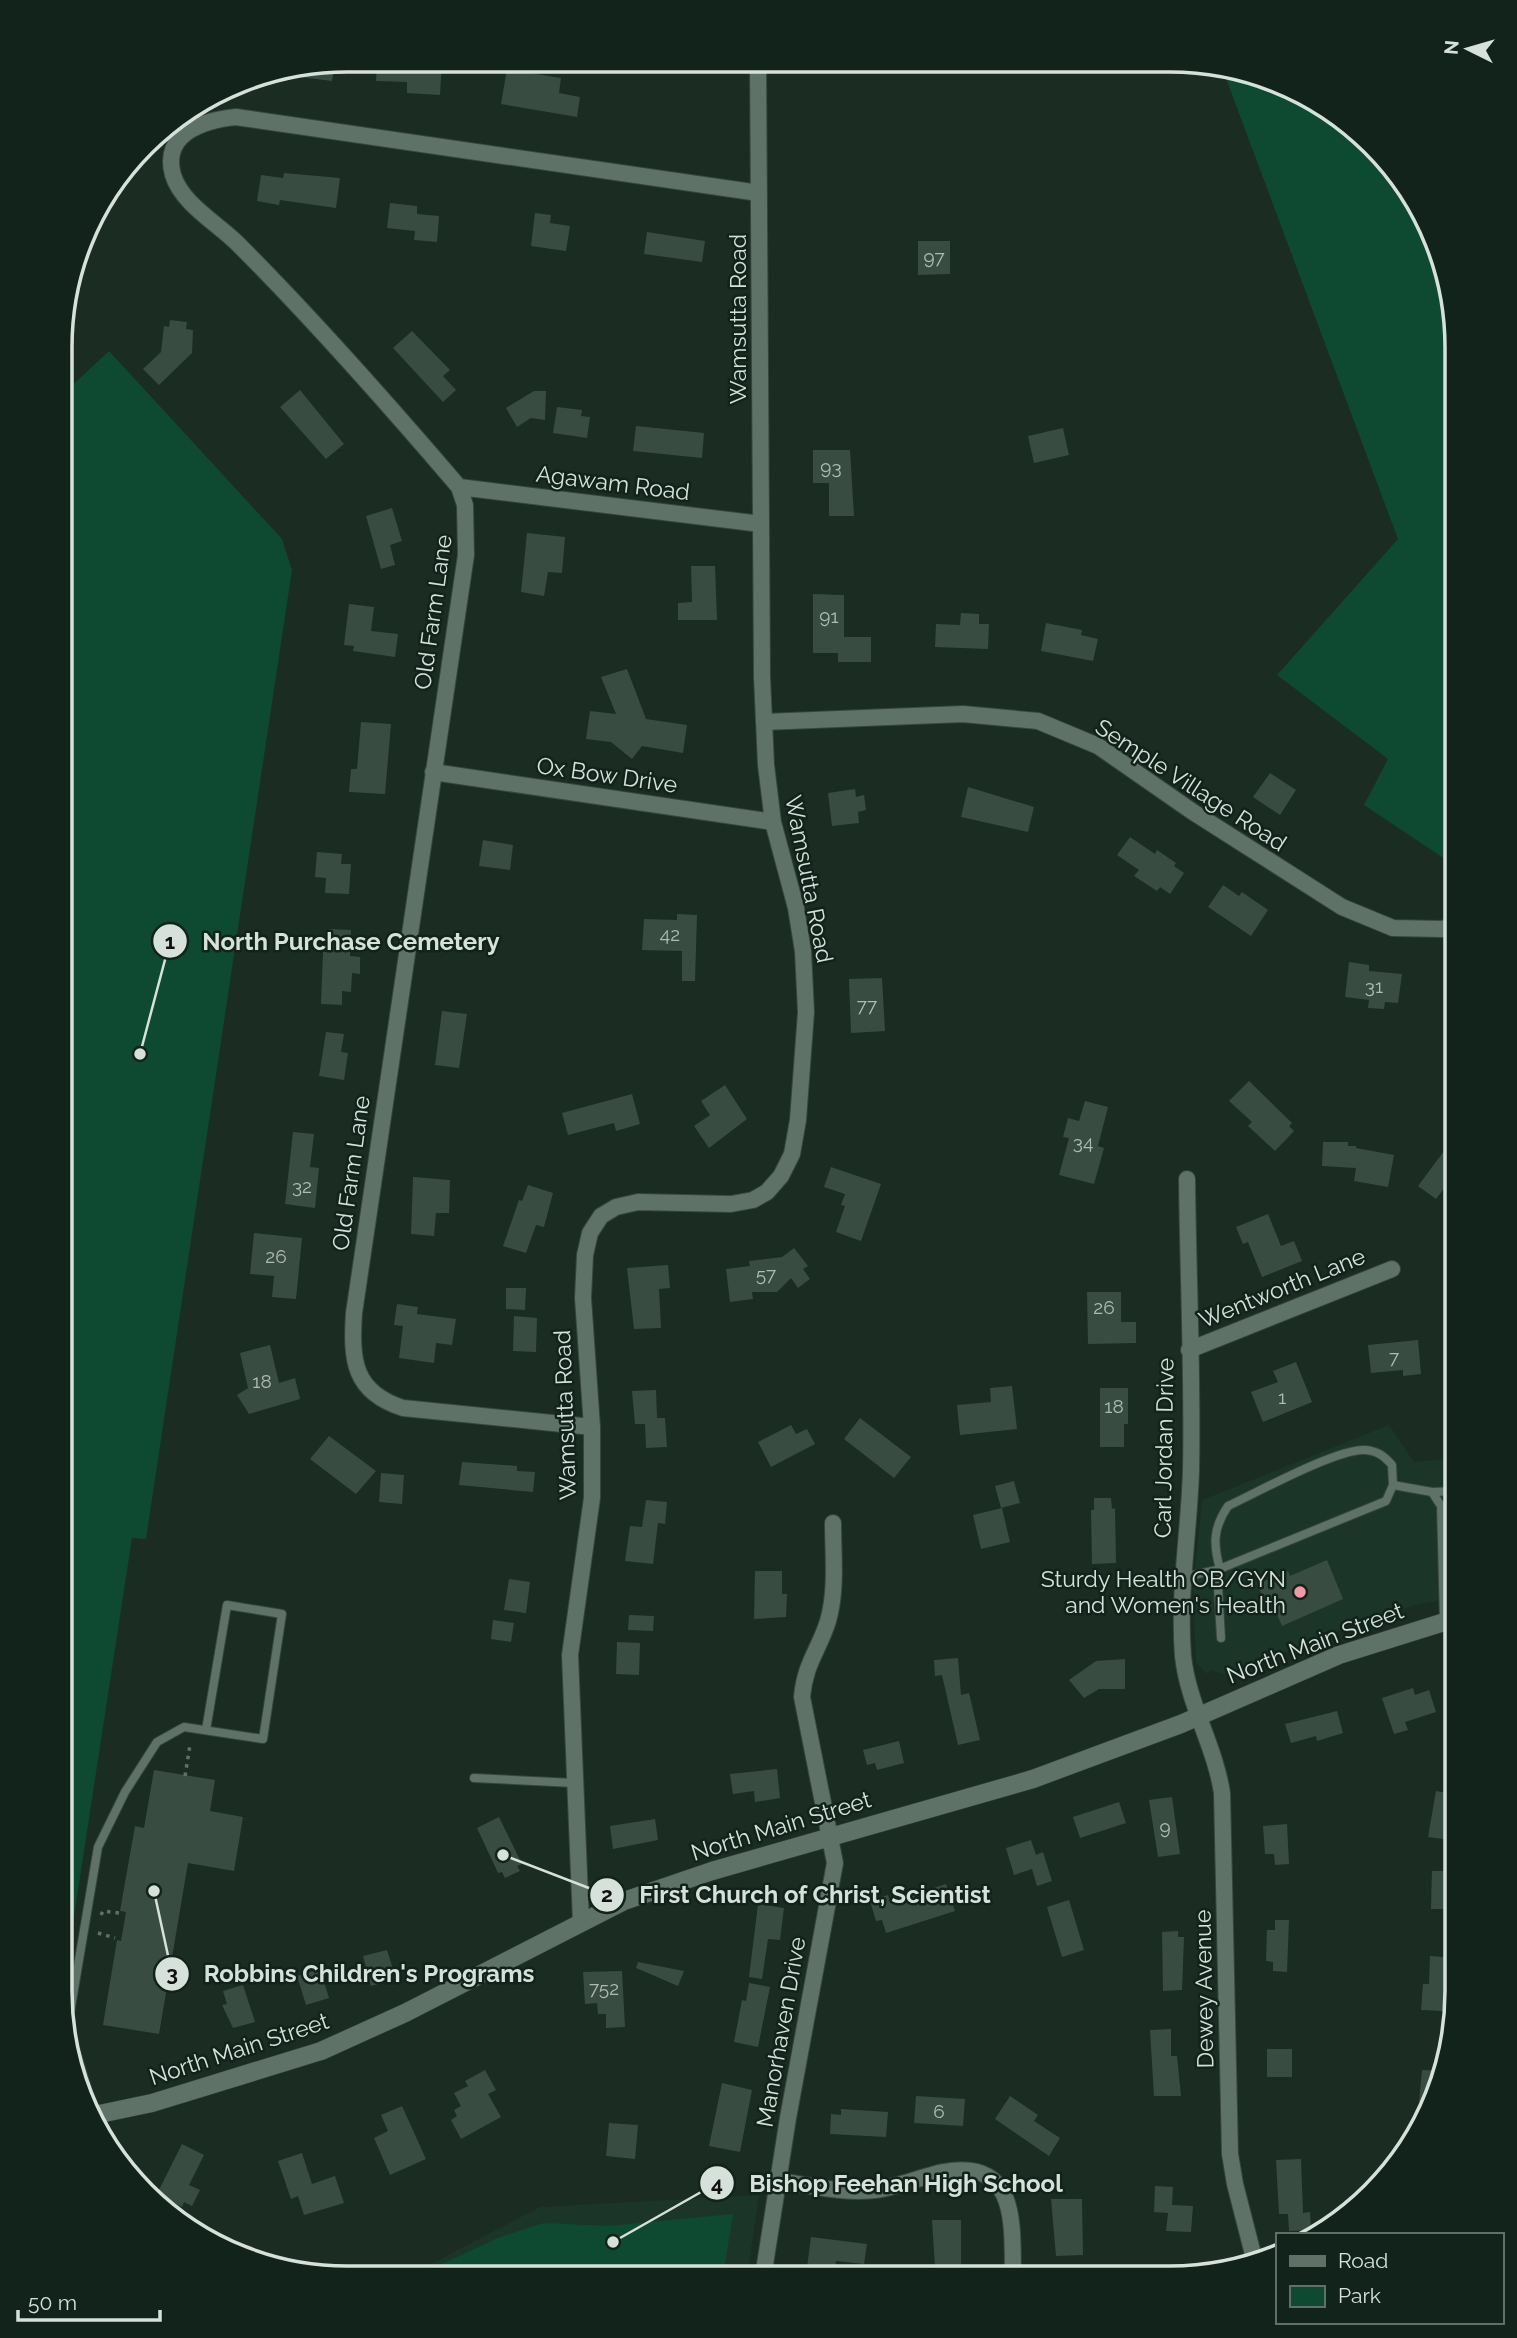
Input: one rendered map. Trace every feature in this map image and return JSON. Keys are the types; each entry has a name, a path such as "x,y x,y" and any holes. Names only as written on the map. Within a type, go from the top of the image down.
{"main road":[{"name":"North Main Street","path":"100,2113 152,2103 321,2051 405,2013 624,1901 699,1875 1033,1779 1199,1716 1339,1655 1445,1621"}],"street":[{"name":"Wamsutta Road","path":"581,1922 570,1655 592,1498 592,1427 583,1276 590,1233 601,1216 615,1207 638,1202 732,1205 753,1200 774,1184 792,1154 806,1012 803,951 796,908 773,822 764,722 758,72"},
{"path":"459,488 237,243 179,188 173,173 172,157 176,143 187,130 215,119 236,117 759,193"},
{"name":"Agawam Road","path":"459,488 761,524"},
{"name":"Old Farm Lane","path":"459,488 466,505 466,555 354,1313 354,1359 359,1375 370,1392 383,1401 403,1408 592,1427"},
{"name":"Semple Village Road","path":"764,722 963,714 1038,721 1098,746 1215,827 1342,907 1393,928 1445,928"},
{"name":"Ox Bow Drive","path":"433,772 773,822"},
{"name":"Carl Jordan Drive","path":"1186,1179 1191,1471 1183,1577 1183,1656 1189,1690 1199,1716"},
{"name":"Wentworth Lane","path":"1189,1350 1392,1269"},
{"name":"Manorhaven Drive","path":"765,2266 835,1863 802,1697 804,1673 827,1622 834,1592 833,1523"},
{"name":"Dewey Avenue","path":"1199,1716 1219,1770 1223,1793 1230,2154 1253,2254"},
{"path":"778,2181 853,2191 876,2190 946,2172 972,2171 992,2177 1001,2187 1010,2212 1012,2266"}],"lane":[{"path":"1183,1577 1219,1570 1386,1501 1393,1485 1392,1465 1381,1454 1363,1450 1334,1458 1228,1506 1220,1518 1213,1545 1219,1570 1221,1638"},
{"path":"1393,1485 1432,1492 1445,1491"},
{"path":"1432,1492 1441,1506 1445,1551"},
{"path":"72,2001 98,1847 125,1791 158,1742 184,1727 263,1739 282,1614 226,1605 206,1730"},
{"path":"474,1778 574,1783"}],"path":[{"path":"185,1776 190,1745"},
{"path":"115,1938 99,1935 100,1923 103,1910 119,1913"}],"shaded area":[{"path":"1389,1425 1414,1462 1445,1459 1445,1599 1415,1605 1349,1627 1229,1675 1210,1670 1207,1674 1196,1662 1193,1588 1202,1500"},
{"path":"759,2195 749,2266 427,2266 540,2207"}],"green space":[{"path":"1226,77 1259,86 1292,100 1323,118 1365,152 1388,179 1408,209 1424,241 1436,275 1445,328 1445,859 1364,805 1388,759 1277,675 1398,539"},
{"path":"109,351 282,539 292,570 146,1539 132,1538 72,1929 72,386"},
{"path":"733,2214 725,2266 438,2266 500,2237 544,2223 608,2226"}],"building":[{"path":"333,72 332,81 296,76"},
{"path":"376,72 441,72 440,95 407,93 407,82 376,81"},
{"path":"506,72 561,78 559,93 580,97 577,117 501,104"},
{"path":"284,173 340,178 336,208 280,200 279,205 257,201 261,175 283,178"},
{"path":"390,203 417,206 417,214 439,216 437,242 414,240 415,231 387,228"},
{"path":"535,213 551,215 550,223 570,226 566,251 531,246"},
{"path":"647,232 705,241 702,262 644,254"},
{"path":"918,241 950,241 950,274 918,275"},
{"path":"170,320 187,322 186,329 193,330 192,353 159,385 143,369 161,352 164,326 169,327"},
{"path":"412,331 450,370 443,376 456,390 443,402 393,348"},
{"path":"300,390 344,444 326,459 280,407"},
{"path":"534,391 546,391 545,420 531,418 517,427 506,408"},
{"path":"557,407 582,410 581,416 590,417 587,438 553,433"},
{"path":"636,426 704,433 702,458 633,451"},
{"path":"1063,428 1069,455 1034,463 1028,436"},
{"path":"813,450 850,450 854,516 829,516 829,483 813,483"},
{"path":"392,508 402,541 390,545 395,565 381,569 366,516"},
{"path":"527,533 565,537 562,573 548,572 544,596 521,592"},
{"path":"691,566 715,566 717,620 678,620 678,603 692,602"},
{"path":"813,594 844,595 844,637 871,637 871,662 838,662 838,653 813,653"},
{"path":"349,604 374,607 371,631 398,634 395,657 353,651 354,646 344,645"},
{"path":"961,613 979,614 979,624 989,624 988,649 935,647 936,624 960,625"},
{"path":"1046,623 1082,630 1081,635 1098,639 1093,661 1041,651"},
{"path":"627,669 646,719 687,725 683,753 642,746 632,759 611,742 586,739 590,711 616,714 601,677"},
{"path":"361,722 391,724 385,794 349,792 351,769 357,769"},
{"path":"1270,773 1296,790 1280,815 1253,797"},
{"path":"968,787 1034,807 1028,832 961,817"},
{"path":"855,789 856,797 864,795 866,810 858,812 859,823 832,826 828,793"},
{"path":"1130,837 1155,854 1157,850 1176,863 1174,866 1184,873 1170,894 1160,887 1157,891 1134,876 1139,870 1117,855"},
{"path":"483,840 513,845 510,870 479,866"},
{"path":"317,852 342,854 341,864 351,864 349,894 325,893 326,878 315,877"},
{"path":"1223,885 1239,896 1242,892 1268,910 1251,936 1208,907"},
{"path":"677,914 697,915 695,981 682,981 682,951 642,950 644,919 677,920"},
{"path":"329,929 351,930 350,956 360,957 360,974 352,973 351,992 342,991 342,1005 321,1004 323,952 329,952"},
{"path":"1349,962 1369,965 1369,971 1402,974 1398,1003 1385,1002 1384,1009 1368,1008 1369,1000 1345,997"},
{"path":"882,978 885,1031 851,1033 849,979"},
{"path":"442,1011 467,1014 459,1068 435,1065"},
{"path":"326,1032 344,1034 341,1052 348,1053 344,1080 319,1076"},
{"path":"1249,1081 1292,1123 1289,1126 1294,1131 1275,1151 1248,1126 1252,1122 1229,1101"},
{"path":"725,1085 747,1119 709,1148 694,1126 710,1115 701,1101"},
{"path":"632,1094 640,1124 616,1131 614,1123 568,1135 562,1113"},
{"path":"1085,1101 1108,1107 1098,1146 1104,1148 1094,1184 1059,1175 1069,1138 1063,1137 1068,1118 1079,1121"},
{"path":"293,1132 314,1134 310,1167 319,1168 315,1208 285,1204"},
{"path":"1323,1142 1348,1142 1348,1146 1394,1155 1388,1187 1354,1181 1356,1168 1322,1166"},
{"path":"1445,1150 1445,1187 1436,1199 1418,1186"},
{"path":"831,1167 881,1184 861,1241 836,1232 845,1206 841,1205 845,1194 824,1187"},
{"path":"413,1177 450,1180 449,1213 436,1213 434,1236 411,1234"},
{"path":"528,1185 553,1193 544,1227 536,1225 526,1253 503,1246 519,1200 522,1201"},
{"path":"1268,1214 1281,1246 1294,1241 1302,1261 1262,1277 1248,1242 1243,1244 1236,1227"},
{"path":"254,1233 302,1238 296,1299 272,1297 274,1276 250,1274"},
{"path":"794,1248 808,1266 803,1269 810,1279 798,1288 791,1278 777,1292 752,1292 753,1299 730,1302 726,1269 750,1266 749,1261 782,1257"},
{"path":"668,1265 670,1288 659,1289 661,1328 634,1329 627,1268"},
{"path":"506,1288 526,1288 525,1310 506,1309"},
{"path":"1087,1292 1121,1292 1121,1322 1136,1322 1136,1343 1088,1344"},
{"path":"397,1304 418,1307 417,1314 456,1319 452,1345 436,1343 434,1363 399,1358 403,1326 394,1325"},
{"path":"514,1316 537,1318 536,1352 513,1351"},
{"path":"1418,1340 1421,1374 1403,1376 1403,1370 1371,1373 1368,1345"},
{"path":"270,1345 279,1383 295,1378 300,1399 249,1414 237,1395 248,1388 240,1353"},
{"path":"1296,1362 1312,1402 1263,1422 1251,1392 1278,1382 1273,1371"},
{"path":"1012,1386 1017,1429 960,1435 957,1405 991,1402 990,1388"},
{"path":"1100,1388 1128,1388 1128,1424 1124,1424 1124,1447 1100,1447"},
{"path":"656,1390 657,1418 665,1418 667,1447 646,1448 645,1424 635,1424 632,1391"},
{"path":"860,1418 911,1457 894,1478 844,1439"},
{"path":"791,1425 796,1434 807,1429 815,1444 771,1467 758,1442"},
{"path":"329,1436 376,1471 356,1494 310,1459"},
{"path":"462,1462 517,1466 517,1471 535,1472 533,1492 459,1485"},
{"path":"381,1473 404,1475 402,1504 379,1502"},
{"path":"1014,1481 1020,1503 1001,1508 995,1486"},
{"path":"1094,1498 1111,1498 1112,1509 1115,1508 1116,1563 1092,1564 1091,1510 1094,1510"},
{"path":"646,1500 667,1502 665,1524 658,1523 653,1564 625,1561 630,1526 642,1527"},
{"path":"1002,1508 1010,1542 981,1549 973,1515"},
{"name":"Sturdy Health OB/GYN and Women's Health","path":"1327,1560 1343,1599 1282,1626 1273,1605 1267,1607 1257,1584 1288,1571 1290,1576"},
{"path":"755,1571 782,1571 782,1594 787,1594 786,1617 754,1619"},
{"path":"509,1579 530,1582 526,1613 504,1610"},
{"path":"629,1615 654,1616 653,1631 628,1630"},
{"path":"493,1620 514,1623 511,1642 491,1639"},
{"path":"617,1642 640,1643 639,1675 616,1674"},
{"path":"958,1658 961,1695 969,1693 980,1740 958,1745 942,1675 935,1676 934,1660"},
{"path":"1125,1659 1125,1689 1099,1689 1084,1698 1069,1680 1096,1661"},
{"path":"1413,1688 1415,1695 1429,1690 1436,1712 1405,1722 1408,1730 1394,1734 1382,1698"},
{"path":"1337,1711 1343,1733 1317,1741 1316,1736 1291,1743 1285,1724"},
{"path":"899,1741 904,1763 877,1770 875,1763 867,1765 863,1750"},
{"path":"777,1769 780,1798 755,1802 754,1791 733,1794 730,1774"},
{"path":"154,1770 215,1780 210,1811 243,1817 234,1871 188,1863 159,2034 103,2025 117,1940 121,1941 126,1912 120,1911 135,1826 144,1828"},
{"path":"1436,1791 1445,1793 1445,1839 1428,1837"},
{"path":"1172,1797 1180,1854 1158,1857 1149,1800"},
{"path":"1119,1802 1126,1823 1080,1838 1073,1817"},
{"path":"499,1817 522,1864 517,1866 520,1871 505,1878 502,1872 498,1873 477,1828"},
{"path":"655,1819 658,1840 613,1849 610,1826"},
{"path":"1287,1824 1289,1864 1275,1865 1274,1854 1265,1854 1263,1826"},
{"path":"1031,1840 1036,1855 1043,1852 1052,1881 1037,1886 1032,1869 1014,1875 1006,1848"},
{"path":"1432,1871 1445,1871 1445,1909 1431,1909"},
{"path":"946,1884 955,1911 886,1933 882,1920 876,1921 870,1901 888,1895 890,1902"},
{"path":"1069,1900 1084,1950 1062,1957 1047,1907"},
{"path":"758,1904 784,1908 780,1940 768,1939 762,1979 749,1977"},
{"path":"1275,1920 1289,1920 1287,1972 1273,1971 1273,1962 1266,1961 1267,1930 1275,1930"},
{"path":"1178,1931 1178,1937 1184,1937 1182,1990 1163,1991 1162,1932"},
{"path":"387,1950 396,1979 371,1986 363,1956"},
{"path":"1430,1956 1445,1957 1443,2011 1421,2010 1423,1984 1429,1984"},
{"path":"638,1962 684,1971 678,1986 636,1968"},
{"path":"320,1969 329,1998 306,2005 297,1976"},
{"path":"622,1971 625,2027 606,2028 606,2014 598,2014 597,2003 585,2004 583,1972"},
{"path":"749,1983 770,1987 758,2047 734,2042 742,2000 746,2001"},
{"path":"243,1985 255,2022 233,2028 222,2005 227,2004 223,1991"},
{"path":"1171,2029 1171,2056 1177,2056 1181,2096 1154,2096 1150,2030"},
{"path":"1267,2049 1292,2049 1292,2077 1267,2077"},
{"path":"485,2070 496,2090 488,2094 501,2117 461,2139 451,2120 457,2116 454,2110 461,2106 454,2093 468,2086 465,2081"},
{"path":"1422,2070 1434,2071 1422,2102 1419,2102"},
{"path":"722,2083 752,2090 740,2152 709,2146"},
{"path":"916,2096 965,2099 963,2126 914,2123"},
{"path":"1010,2096 1038,2115 1034,2121 1060,2138 1049,2156 995,2119"},
{"path":"402,2106 426,2159 390,2175 374,2138 388,2131 381,2115"},
{"path":"841,2109 888,2112 886,2137 830,2134 831,2114 841,2115"},
{"path":"609,2123 638,2125 635,2159 606,2156"},
{"path":"182,2144 204,2155 189,2185 200,2190 192,2206 184,2202 182,2207 158,2192"},
{"path":"302,2153 312,2184 335,2176 344,2203 304,2215 298,2196 291,2199 278,2161"},
{"path":"1301,2159 1303,2213 1310,2212 1311,2227 1306,2230 1289,2231 1288,2214 1279,2214 1276,2160"},
{"path":"1155,2186 1173,2187 1172,2205 1193,2206 1191,2232 1166,2231 1168,2213 1154,2212"},
{"path":"1051,2199 1082,2199 1083,2255 1056,2256"},
{"path":"932,2220 961,2220 961,2266 935,2266"},
{"path":"811,2237 867,2244 864,2264 836,2261 835,2266 807,2266"}],"place":[{"name":"North Purchase Cemetery","path":"140,1054"},
{"name":"Sturdy Health OB/GYN and Women's Health","path":"1300,1592"},
{"name":"First Church of Christ, Scientist","path":"503,1855"},
{"name":"Robbins Children's Programs","path":"154,1891"},
{"name":"Bishop Feehan High School","path":"613,2242"}]}
